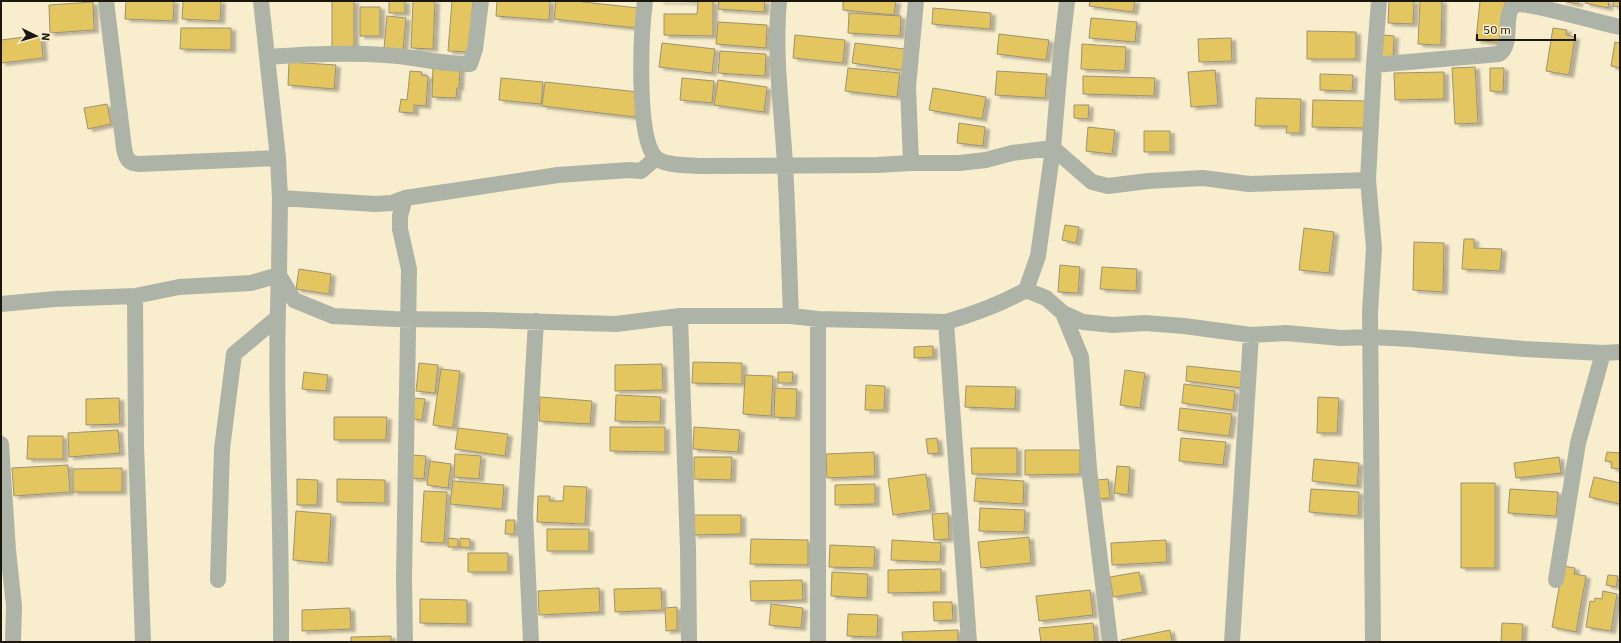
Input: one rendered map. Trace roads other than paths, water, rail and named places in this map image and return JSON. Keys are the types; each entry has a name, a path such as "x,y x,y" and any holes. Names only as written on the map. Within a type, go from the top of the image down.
{"street":[{"path":"106,1 124,148 126,158 131,163 140,164 278,158"},
{"path":"261,1 278,158 280,198 277,318 281,642"},
{"path":"268,57 317,53 386,55 454,64 470,64 475,49 481,1"},
{"path":"645,1 643,16 642,94 647,142 656,158 670,164 699,166 959,163 986,160 1012,153 1053,148 1092,182 1108,186 1148,181 1203,178 1250,184 1368,180"},
{"path":"779,1 777,20 778,65 785,165 791,316"},
{"path":"911,163 908,87 916,1"},
{"path":"279,275 294,300 333,316 616,324 680,316 791,316 818,319 946,322 1006,301 1026,290 1038,256 1053,148 1067,1"},
{"path":"1373,642 1370,298 1374,248 1368,180 1379,1"},
{"path":"1374,65 1499,54 1503,52 1506,45 1510,10 1519,4 1534,6 1620,27"},
{"path":"280,198 375,204 392,203 406,198 558,175 629,170 641,171 656,158"},
{"path":"405,642 404,578 409,269 400,229 400,216 406,198"},
{"path":"1,304 55,299 135,296 179,287 251,283 279,275"},
{"path":"1026,290 1046,298 1063,313 1083,322 1113,325 1145,323 1184,326 1251,335 1286,333 1341,338 1370,337 1524,349 1603,353 1620,352"},
{"path":"135,296 136,445 143,642"},
{"path":"1063,313 1081,357 1089,469 1110,642"},
{"path":"680,316 688,541 689,642"},
{"path":"218,580 222,449 234,354 277,318"},
{"path":"818,319 818,642"},
{"path":"531,642 525,513 536,321"},
{"path":"946,322 969,642"},
{"path":"1232,642 1251,335"},
{"path":"1556,580 1578,443 1603,353"},
{"path":"1,444 8,550 14,606 13,642"}]}
